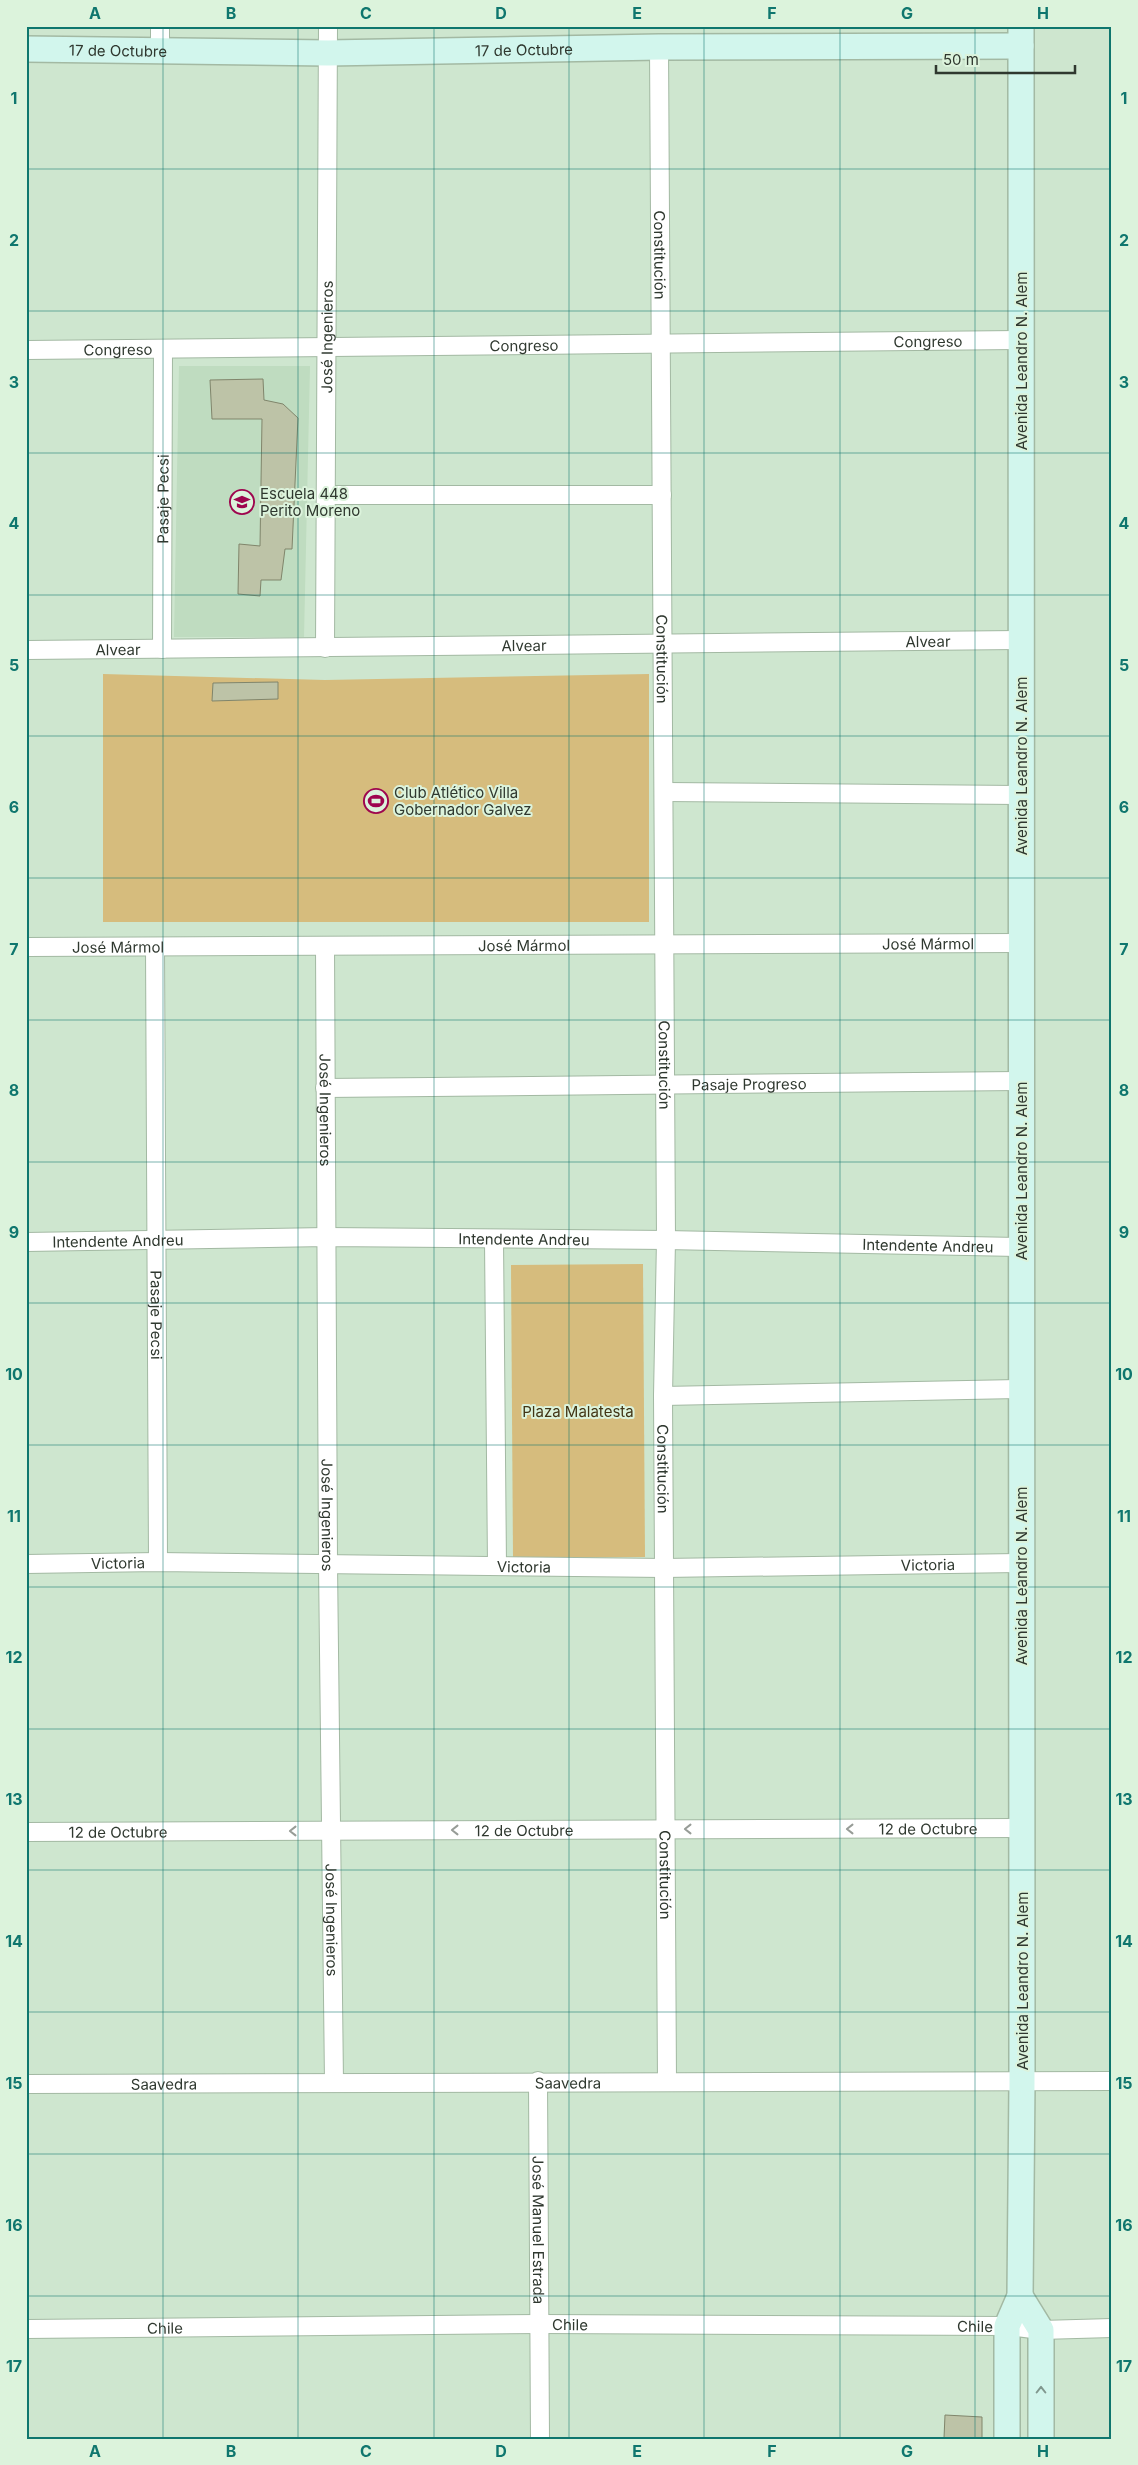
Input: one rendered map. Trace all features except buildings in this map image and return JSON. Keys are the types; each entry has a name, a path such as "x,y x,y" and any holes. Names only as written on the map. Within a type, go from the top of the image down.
{"street":[{"name":"José Ingenieros","path":"325,648 328,26"},
{"name":"17 de Octubre","path":"26,49 160,38 328,53 660,47 1021,36"},
{"name":"Avenida Leandro N. Alem","path":"1006,2439 1007,2326 1020,2296 1022,2082 1021,36"},
{"name":"Constitución","path":"660,47 665,944 666,1240 663,1396 667,2082"},
{"name":"Congreso","path":"26,350 1021,340"},
{"name":"Pasaje Pecsi","path":"162,649 164,349"},
{"path":"326,495 662,495"},
{"name":"Alvear","path":"26,650 1021,640"},
{"path":"664,792 1021,795"},
{"name":"José Mármol","path":"26,947 1021,943"},
{"name":"José Ingenieros","path":"325,946 328,1564 334,2083"},
{"name":"Pasaje Pecsi","path":"155,947 158,1562"},
{"name":"Pasaje Progreso","path":"325,1088 1021,1081"},
{"name":"Intendente Andreu","path":"26,1242 326,1238 666,1240 1021,1247"},
{"path":"494,1240 497,1566"},
{"path":"663,1396 1021,1389"},
{"name":"Victoria","path":"26,1564 158,1562 664,1568 1022,1563"},
{"name":"12 de Octubre","path":"26,1832 1022,1828"},
{"name":"Saavedra","path":"26,2084 538,2081 1112,2082"},
{"name":"José Manuel Estrada","path":"538,2081 540,2439"},
{"path":"1020,2296 1041,2330 1041,2439"},
{"name":"Chile","path":"26,2329 540,2324 1007,2326 1041,2330 1112,2328"}],"shaded area":[{"name":"Escuela 448 Perito Moreno","path":"179,366 310,366 304,637 174,637"}],"green space":[{"name":"Club Atlético Villa Gobernador Galvez","path":"103,674 325,680 649,674 649,922 103,922"},
{"name":"Plaza Malatesta","path":"643,1264 645,1557 513,1558 511,1265"}],"place":[{"name":"Escuela 448 Perito Moreno","path":"242,502"},
{"name":"Club Atlético Villa Gobernador Galvez","path":"376,801"}]}
